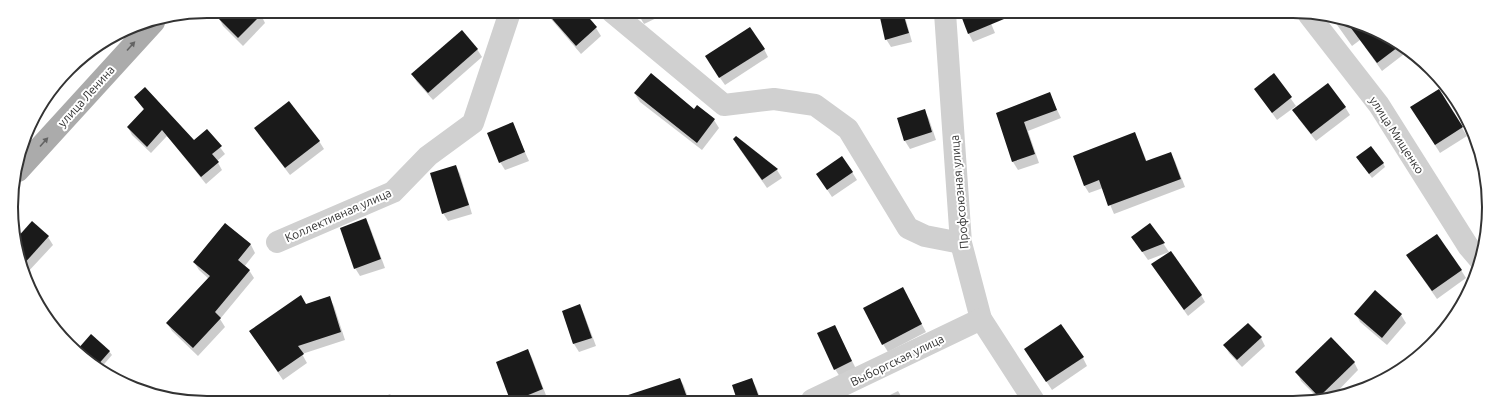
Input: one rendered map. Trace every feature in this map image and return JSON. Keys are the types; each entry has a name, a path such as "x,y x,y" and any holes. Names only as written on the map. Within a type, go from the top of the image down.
{"main road":[{"name":"улица Ленина","path":"23,166 150,27"}],"street":[{"name":"Коллективная улица","path":"277,242 393,192 428,156 473,124 508,18"},
{"path":"619,18 724,105 774,99 815,105 848,129 908,228 925,236 962,243"},
{"name":"Профсоюзная улица","path":"945,18 962,243 981,319 1031,396"},
{"name":"улица Мищенко","path":"1312,19 1379,105 1468,246 1476,255"},
{"name":"Выборгская улица","path":"820,396 981,319"}],"building":[{"path":"218,18 258,18 238,38"},
{"path":"551,18 589,18 597,27 576,46"},
{"path":"880,18 904,18 909,33 885,40"},
{"path":"962,18 1006,18 968,34"},
{"path":"750,27 765,49 719,78 705,56"},
{"path":"1350,27 1377,37 1396,49 1377,63"},
{"path":"462,30 478,49 428,93 411,74"},
{"path":"651,73 694,109 697,105 715,119 697,143 634,93"},
{"path":"1274,73 1292,97 1272,113 1254,89"},
{"path":"1328,83 1346,107 1311,134 1292,110"},
{"path":"145,87 194,140 207,129 222,146 212,154 219,162 201,177 162,130 147,147 127,127 144,109 134,97"},
{"path":"1439,89 1463,127 1435,145 1410,107"},
{"path":"1050,92 1057,110 1024,122 1035,154 1012,162 996,113"},
{"path":"289,101 320,141 285,168 254,128"},
{"path":"925,109 932,132 904,141 897,118"},
{"path":"513,122 525,152 499,163 487,133"},
{"path":"1135,132 1146,161 1171,152 1181,179 1108,206 1099,180 1084,186 1073,156"},
{"path":"736,136 778,169 762,180 733,139"},
{"path":"1371,146 1384,163 1369,174 1356,157"},
{"path":"842,156 853,172 827,190 816,174"},
{"path":"456,165 469,205 442,214 430,173"},
{"path":"366,218 381,259 354,269 340,228"},
{"path":"32,221 49,236 26,262 20,234"},
{"path":"225,223 251,244 238,260 250,270 215,312 221,318 193,348 166,323 210,276 193,262"},
{"path":"1150,223 1165,243 1142,252 1131,237"},
{"path":"1437,234 1462,270 1432,291 1406,255"},
{"path":"1171,251 1202,295 1184,310 1151,264"},
{"path":"903,287 922,324 882,345 863,308"},
{"path":"1375,290 1402,314 1382,338 1354,314"},
{"path":"301,295 306,304 330,296 341,332 298,346 304,354 278,372 249,331"},
{"path":"580,304 592,338 573,344 562,311"},
{"path":"1248,323 1262,337 1237,360 1223,345"},
{"path":"1061,324 1084,357 1046,382 1024,349"},
{"path":"835,325 852,361 834,370 817,333"},
{"path":"91,334 110,351 100,363 80,347"},
{"path":"1331,337 1355,362 1323,393 1318,394 1316,394 1295,372"},
{"path":"528,349 543,389 526,396 509,396 496,362"},
{"path":"680,378 687,396 625,396"},
{"path":"752,378 759,396 736,396 732,385"}]}
